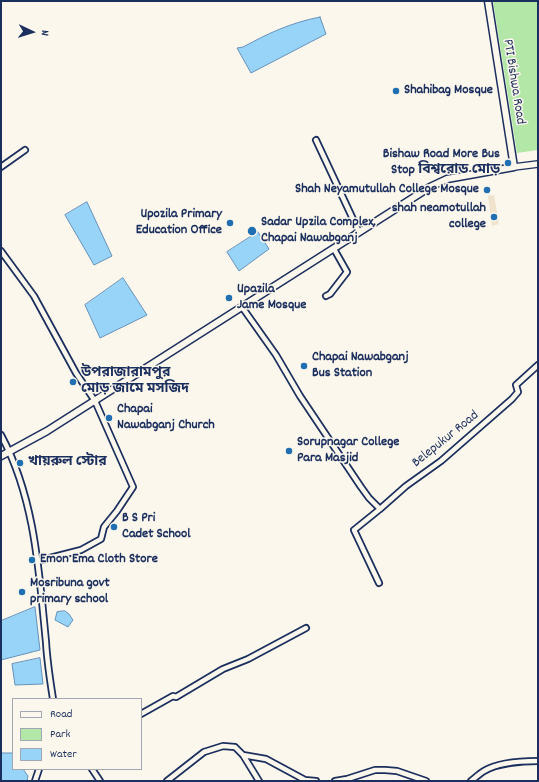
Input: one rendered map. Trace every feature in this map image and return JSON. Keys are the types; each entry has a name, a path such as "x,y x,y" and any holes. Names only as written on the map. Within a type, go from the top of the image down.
{"highway":[{"name":"PTI Bishwa Road","path":"488,1 514,167"},
{"path":"1,456 47,431 95,401 430,187 448,180 514,167"}],"main road":[{"path":"514,167 538,164"}],"street":[{"path":"316,140 359,232"},
{"path":"1,167 25,150"},
{"path":"326,296 330,294 347,272 334,249"},
{"path":"1,251 34,296 76,373 95,401 133,487 104,527 101,539 81,550 38,561"},
{"path":"242,307 276,355 300,396 361,487 380,509 354,530 378,582"},
{"name":"Belepukur Road","path":"380,509 406,486 441,461 512,399 518,392 516,385 538,365"},
{"path":"1,435 10,451 26,499 38,561 53,698"},
{"path":"142,713 164,700 184,693 200,681 223,669 248,659 306,628"},
{"path":"167,781 204,752 223,746 235,747 243,755 259,781"},
{"path":"243,755 266,760 305,780 316,781"},
{"path":"471,781 484,771 494,767 524,761 538,761"},
{"path":"35,781 39,770"},
{"path":"93,770 100,781"},
{"path":"335,781 347,779 375,770 397,771 426,781"}],"shaded area":[{"name":"shah neamotullah college","path":"494,195 499,224 492,226 488,196"}],"green space":[{"path":"493,1 538,1 538,150 517,153"}],"water":[{"path":"320,17 326,34 251,73 237,48 243,47 289,25"},
{"path":"87,202 112,256 94,265 65,215"},
{"path":"258,232 269,249 239,271 227,252"},
{"path":"123,278 147,315 100,338 85,305"},
{"path":"35,607 40,650 1,660 1,621"},
{"path":"65,611 73,620 68,627 55,620 57,612"},
{"path":"40,658 43,684 15,685 12,664"},
{"path":"1,753 12,753 12,770 24,770 28,776 27,781 1,781"}],"place":[{"name":"Shahibag Mosque","path":"396,91"},
{"name":"Bishaw Road More Bus Stop বিশ্বরোড মোড়","path":"508,163"},
{"name":"Shah Neyamutullah College Mosque","path":"487,190"},
{"name":"shah neamotullah college","path":"494,217"},
{"name":"Upozila Primary Education Office","path":"230,223"},
{"name":"Sadar Upzila Complex, Chapai Nawabganj","path":"252,231"},
{"name":"Upazila Jame Mosque","path":"229,298"},
{"name":"Chapai Nawabganj Bus Station","path":"304,366"},
{"name":"উপরাজারামপুর মোড় জামে মসজিদ","path":"73,382"},
{"name":"Chapai Nawabganj Church","path":"109,418"},
{"name":"Sorupnagar College Para Masjid","path":"289,451"},
{"name":"খায়রুল স্টোর","path":"20,463"},
{"name":"B S Pri Cadet School","path":"114,527"},
{"name":"Emon Ema Cloth Store","path":"32,560"},
{"name":"Mosribuna govt primary school","path":"22,592"}]}
